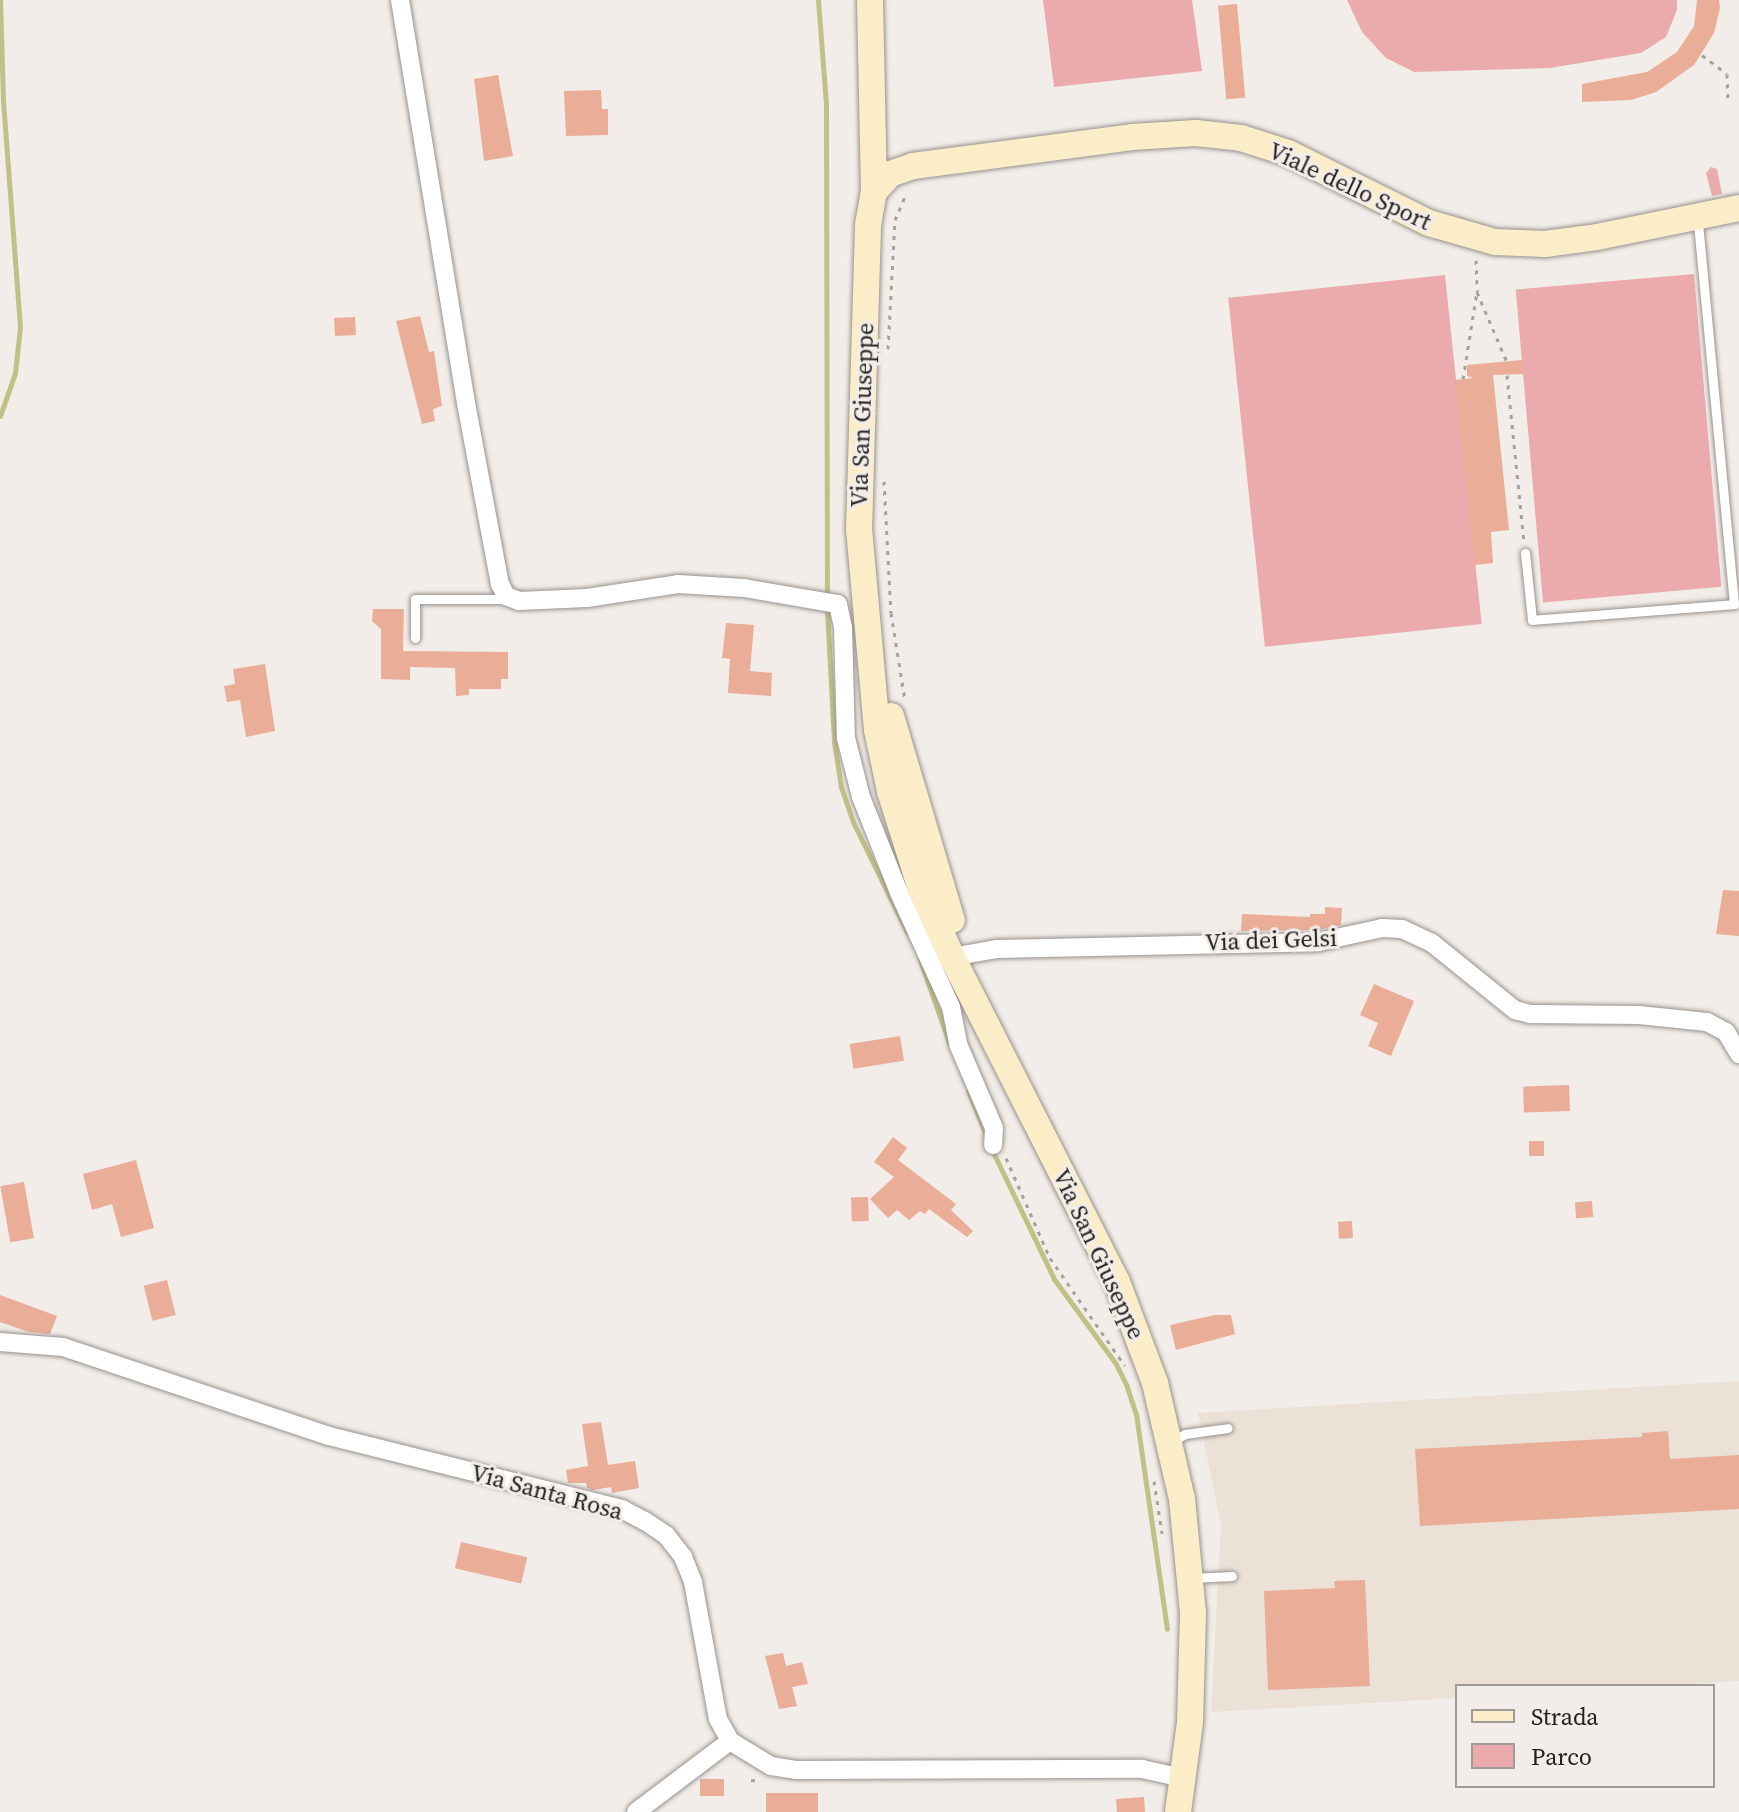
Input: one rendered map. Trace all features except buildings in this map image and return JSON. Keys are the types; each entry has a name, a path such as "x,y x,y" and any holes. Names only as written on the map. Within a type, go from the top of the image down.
{"street":[{"path":"400,0 466,403 500,584 511,600 587,598 678,584 744,588 827,601 842,615 846,738 861,797 900,895 951,1007 958,1044 994,1128 998,1149"},
{"name":"Via San Giuseppe","path":"870,0 874,192 868,225 859,530 877,730 900,788 921,889 958,955 996,1040 1117,1282 1155,1383 1171,1442 1191,1578 1194,1665 1178,1812"},
{"name":"Viale dello Sport","path":"874,192 890,174 913,166 1132,137 1196,133 1241,138 1288,153 1429,223 1479,240 1545,244 1739,208"},
{"path":"861,797 900,788"},
{"name":"Via dei Gelsi","path":"958,955 1012,948 1318,942 1382,928 1402,929 1432,943 1515,1010 1530,1014 1639,1015 1707,1022 1726,1032 1739,1054"},
{"name":"Via Santa Rosa","path":"0,1342 63,1347 329,1436 622,1509 645,1521 674,1546 693,1582 718,1719 730,1741"},
{"path":"636,1812 730,1741 771,1766 796,1770 1142,1769 1183,1778"}],"lane":[{"path":"1525,553 1532,620 1734,604 1697,217"},
{"path":"415,638 415,599 511,600"},
{"path":"1171,1442 1185,1434 1228,1428"},
{"path":"1191,1578 1232,1576"}],"path":[{"path":"1702,55 1727,74 1728,98"},
{"path":"887,355 896,212 915,184"},
{"path":"1463,379 1477,292 1476,257"},
{"path":"1477,292 1507,362"},
{"path":"1507,375 1525,553"},
{"path":"883,469 891,613 907,712"},
{"path":"998,1149 1050,1258 1126,1368"},
{"path":"1153,1476 1163,1538"}],"shaded area":[{"path":"1739,1381 1739,1681 1692,1684 1455,1684 1455,1698 1211,1712 1221,1525 1198,1413"}],"green space":[{"path":"1043,0 1192,0 1202,71 1054,87"},
{"path":"1347,0 1677,0 1677,10 1666,37 1641,53 1550,68 1414,72 1386,58 1362,32"},
{"path":"1711,167 1717,169 1722,194 1712,196 1706,173"},
{"path":"1694,274 1721,587 1543,602 1516,290"},
{"path":"1445,275 1482,624 1265,647 1228,298"}],"waterway":[{"path":"0,0 3,100 20,327 15,373 0,416"},
{"path":"818,0 826,104 827,611 834,742 841,787 853,822 907,932"},
{"path":"920,960 950,1045"},
{"path":"968,1091 987,1137"},
{"path":"992,1150 1054,1279 1116,1364 1127,1387 1136,1414 1167,1629"}]}
